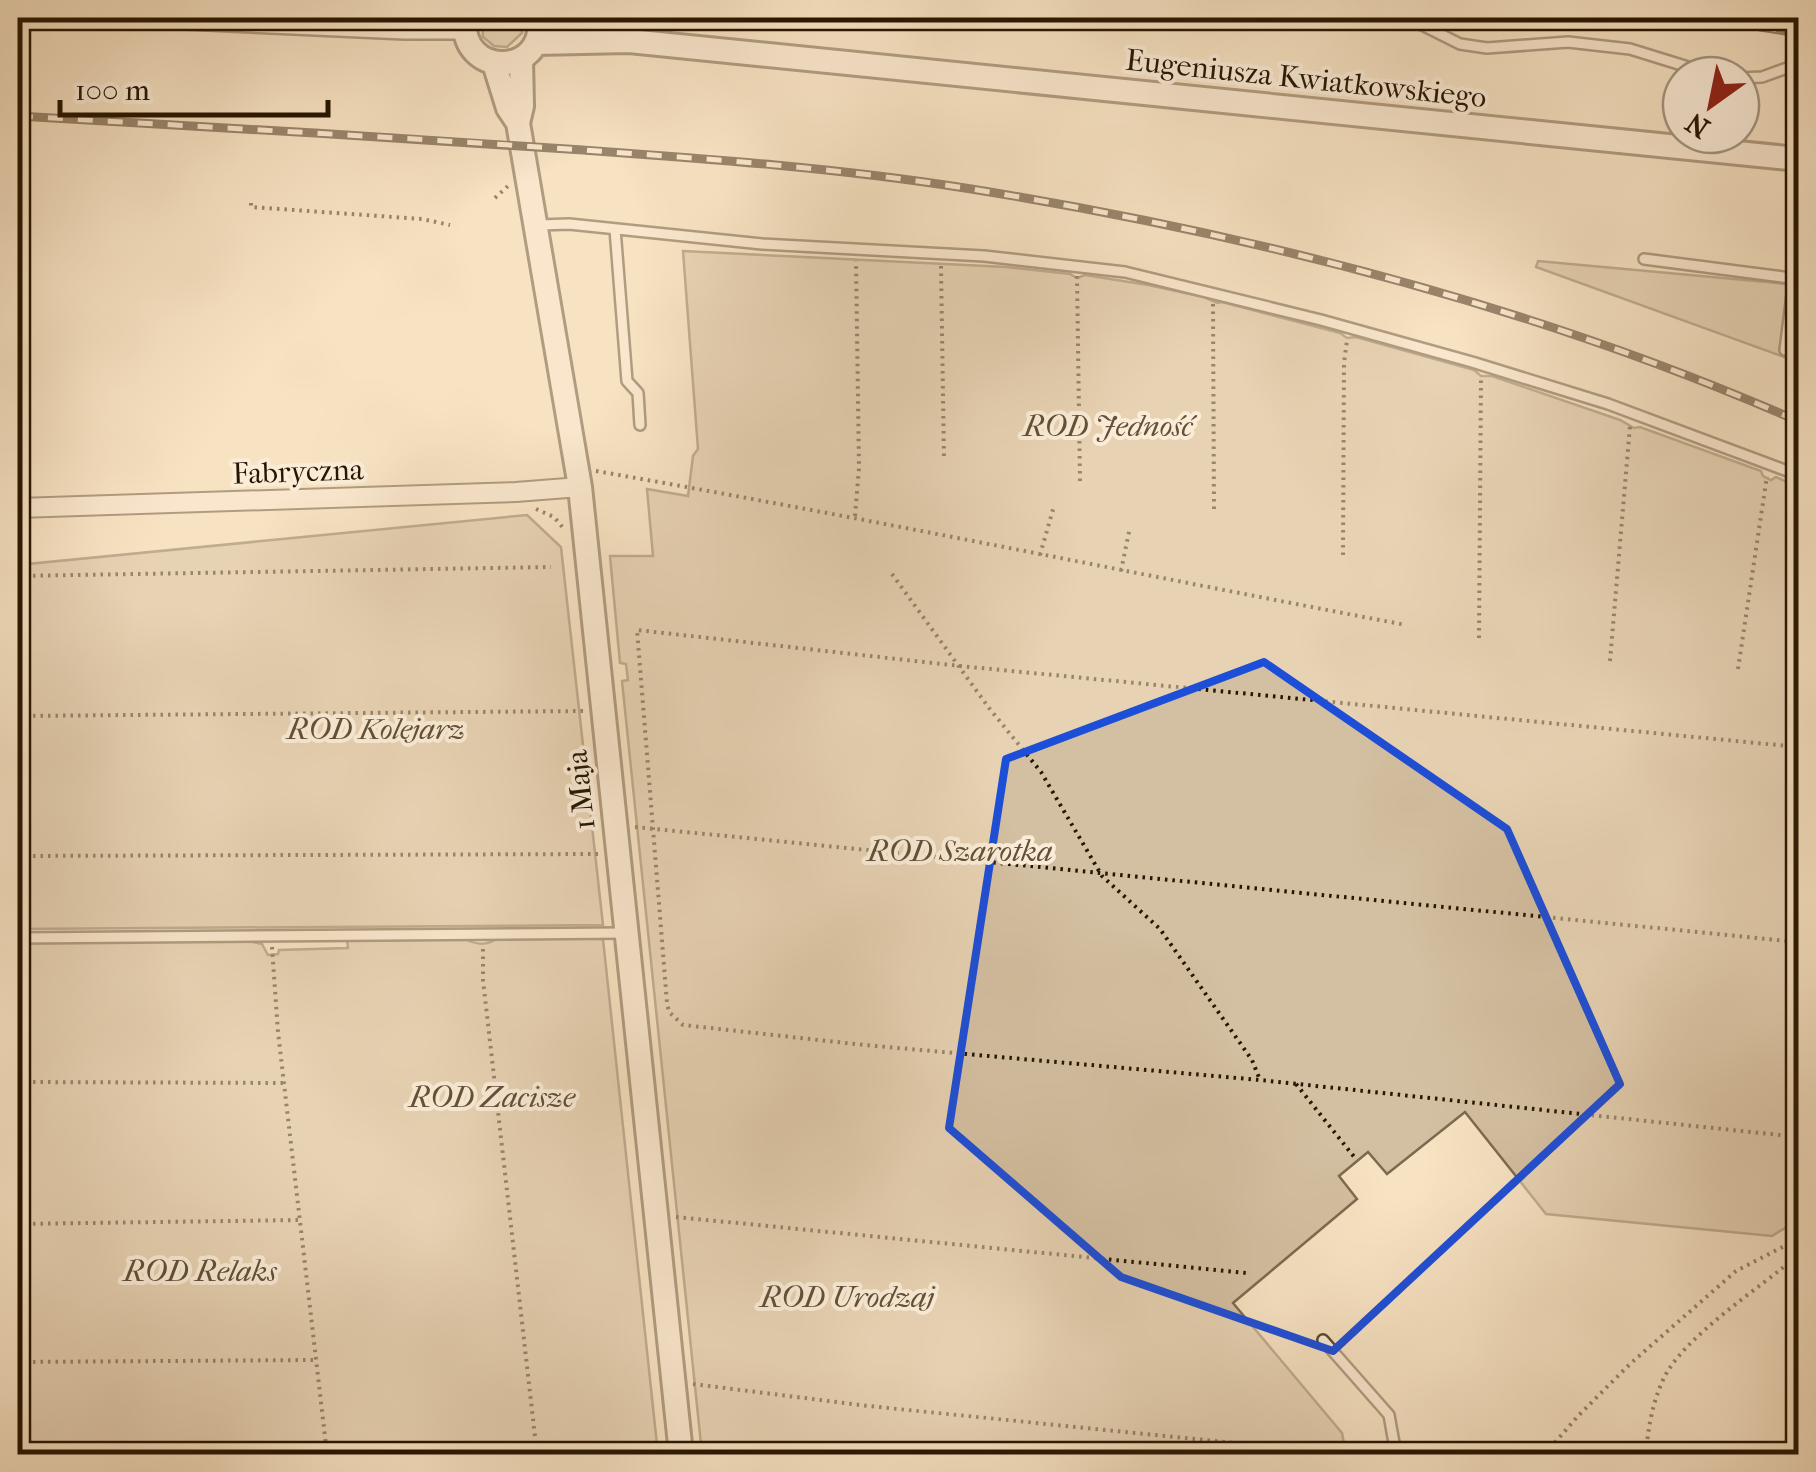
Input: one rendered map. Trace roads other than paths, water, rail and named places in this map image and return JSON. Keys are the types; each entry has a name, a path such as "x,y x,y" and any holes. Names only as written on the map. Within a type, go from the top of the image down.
{"street":[{"name":"Eugeniusza Kwiatkowskiego","path":"540,18 629,41 1798,159"},
{"name":"1 Maja","path":"518,123 529,51 540,18"},
{"path":"466,26 478,54 494,63"},
{"name":"Eugeniusza Kwiatkowskiego","path":"494,63 529,51 629,41"},
{"name":"1 Maja","path":"494,63 508,108 518,123 578,477 681,1454"},
{"name":"Fabryczna","path":"18,508 496,493 578,477"}],"lane":[{"path":"54,18 466,26"},
{"path":"1408,18 1460,44 1487,48 1568,42 1630,49 1661,59"},
{"path":"1761,77 1798,64"},
{"path":"537,225 762,244 940,253 1077,265 1142,276 1484,366 1634,414 1798,475"},
{"path":"614,229 627,381 638,392 640,425"},
{"path":"1644,259 1796,279 1785,350"},
{"path":"18,938 626,933"},
{"path":"1323,1340 1389,1415 1396,1454"}],"railway":[{"path":"1733,18 1798,33"},
{"path":"18,116 678,157 917,181 1071,206 1178,227 1389,278 1597,342 1798,421"}],"park label":[{"name":"ROD Jedność","path":"1108,426"},
{"name":"ROD Kolejarz","path":"376,729"},
{"name":"ROD Szarotka","path":"960,851"},
{"name":"ROD Zacisze","path":"492,1097"},
{"name":"ROD Relaks","path":"200,1271"},
{"name":"ROD Urodzaj","path":"847,1297"}]}
